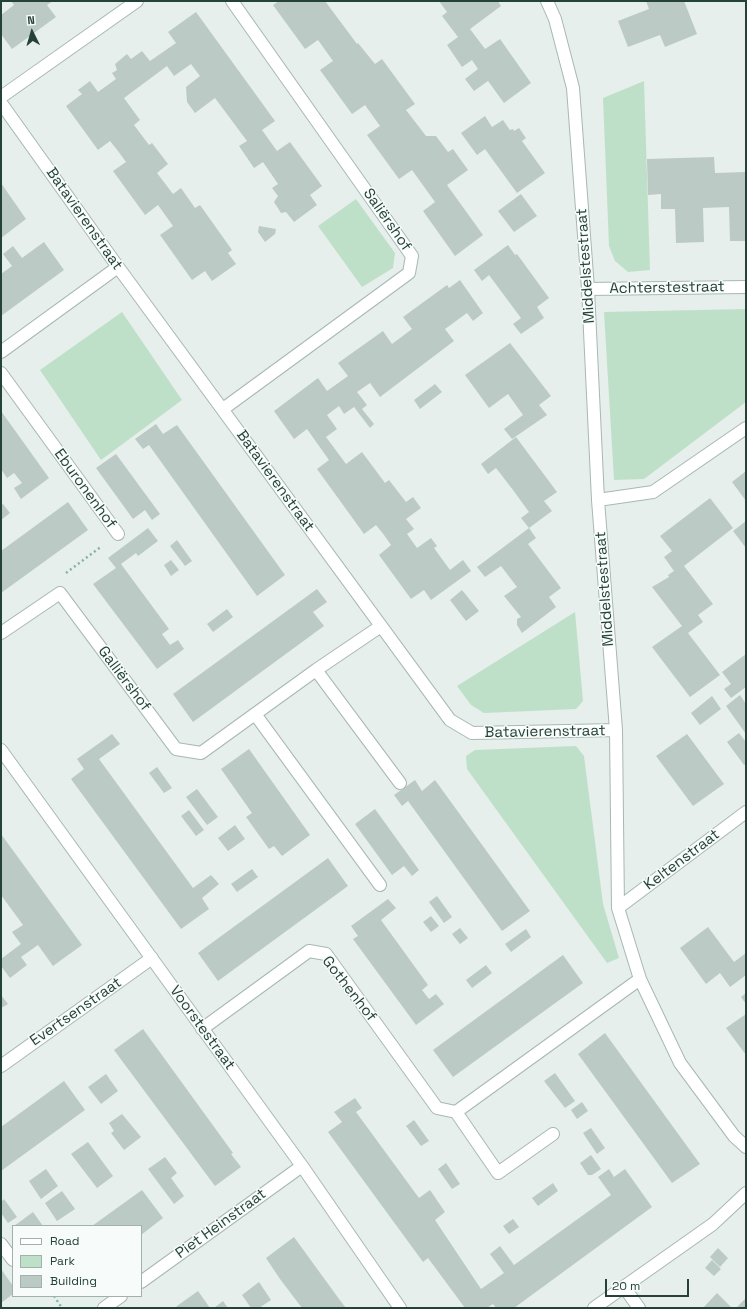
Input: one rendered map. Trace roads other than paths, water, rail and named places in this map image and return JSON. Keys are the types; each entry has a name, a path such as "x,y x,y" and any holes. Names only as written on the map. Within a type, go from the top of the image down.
{"street":[{"path":"1,97 136,1"},
{"name":"Saliërshof","path":"223,409 409,272 412,256 232,1"},
{"name":"Middelstestraat","path":"547,1 555,19 573,88 588,289 598,500 616,730 618,908 640,979 680,1063 734,1136 746,1147"},
{"name":"Batavierenstraat","path":"1,103 118,267 450,720 472,733 616,730"},
{"path":"1,352 118,267"},
{"name":"Achterstestraat","path":"588,289 746,287"},
{"name":"Eburonenhof","path":"1,373 118,534"},
{"path":"598,500 653,492 746,428"},
{"name":"Galliërshof","path":"1,633 60,593 176,749 201,753 316,670 381,626"},
{"path":"316,670 400,783"},
{"path":"255,714 380,885"},
{"name":"Voorstestraat","path":"1,750 302,1166 400,1308"},
{"name":"Keltenstraat","path":"618,908 746,812"},
{"name":"Gothenhof","path":"202,1029 308,951 326,954 437,1108 456,1112"},
{"name":"Evertsenstraat","path":"1,1066 152,958"},
{"path":"553,1134 498,1173 456,1112 640,979"},
{"name":"Piet Heinstraat","path":"142,1281 302,1166"},
{"path":"594,1308 714,1224 746,1193"},
{"path":"1,1244 12,1259"},
{"path":"624,1287 639,1308"},
{"path":"104,1308 120,1297"}]}
